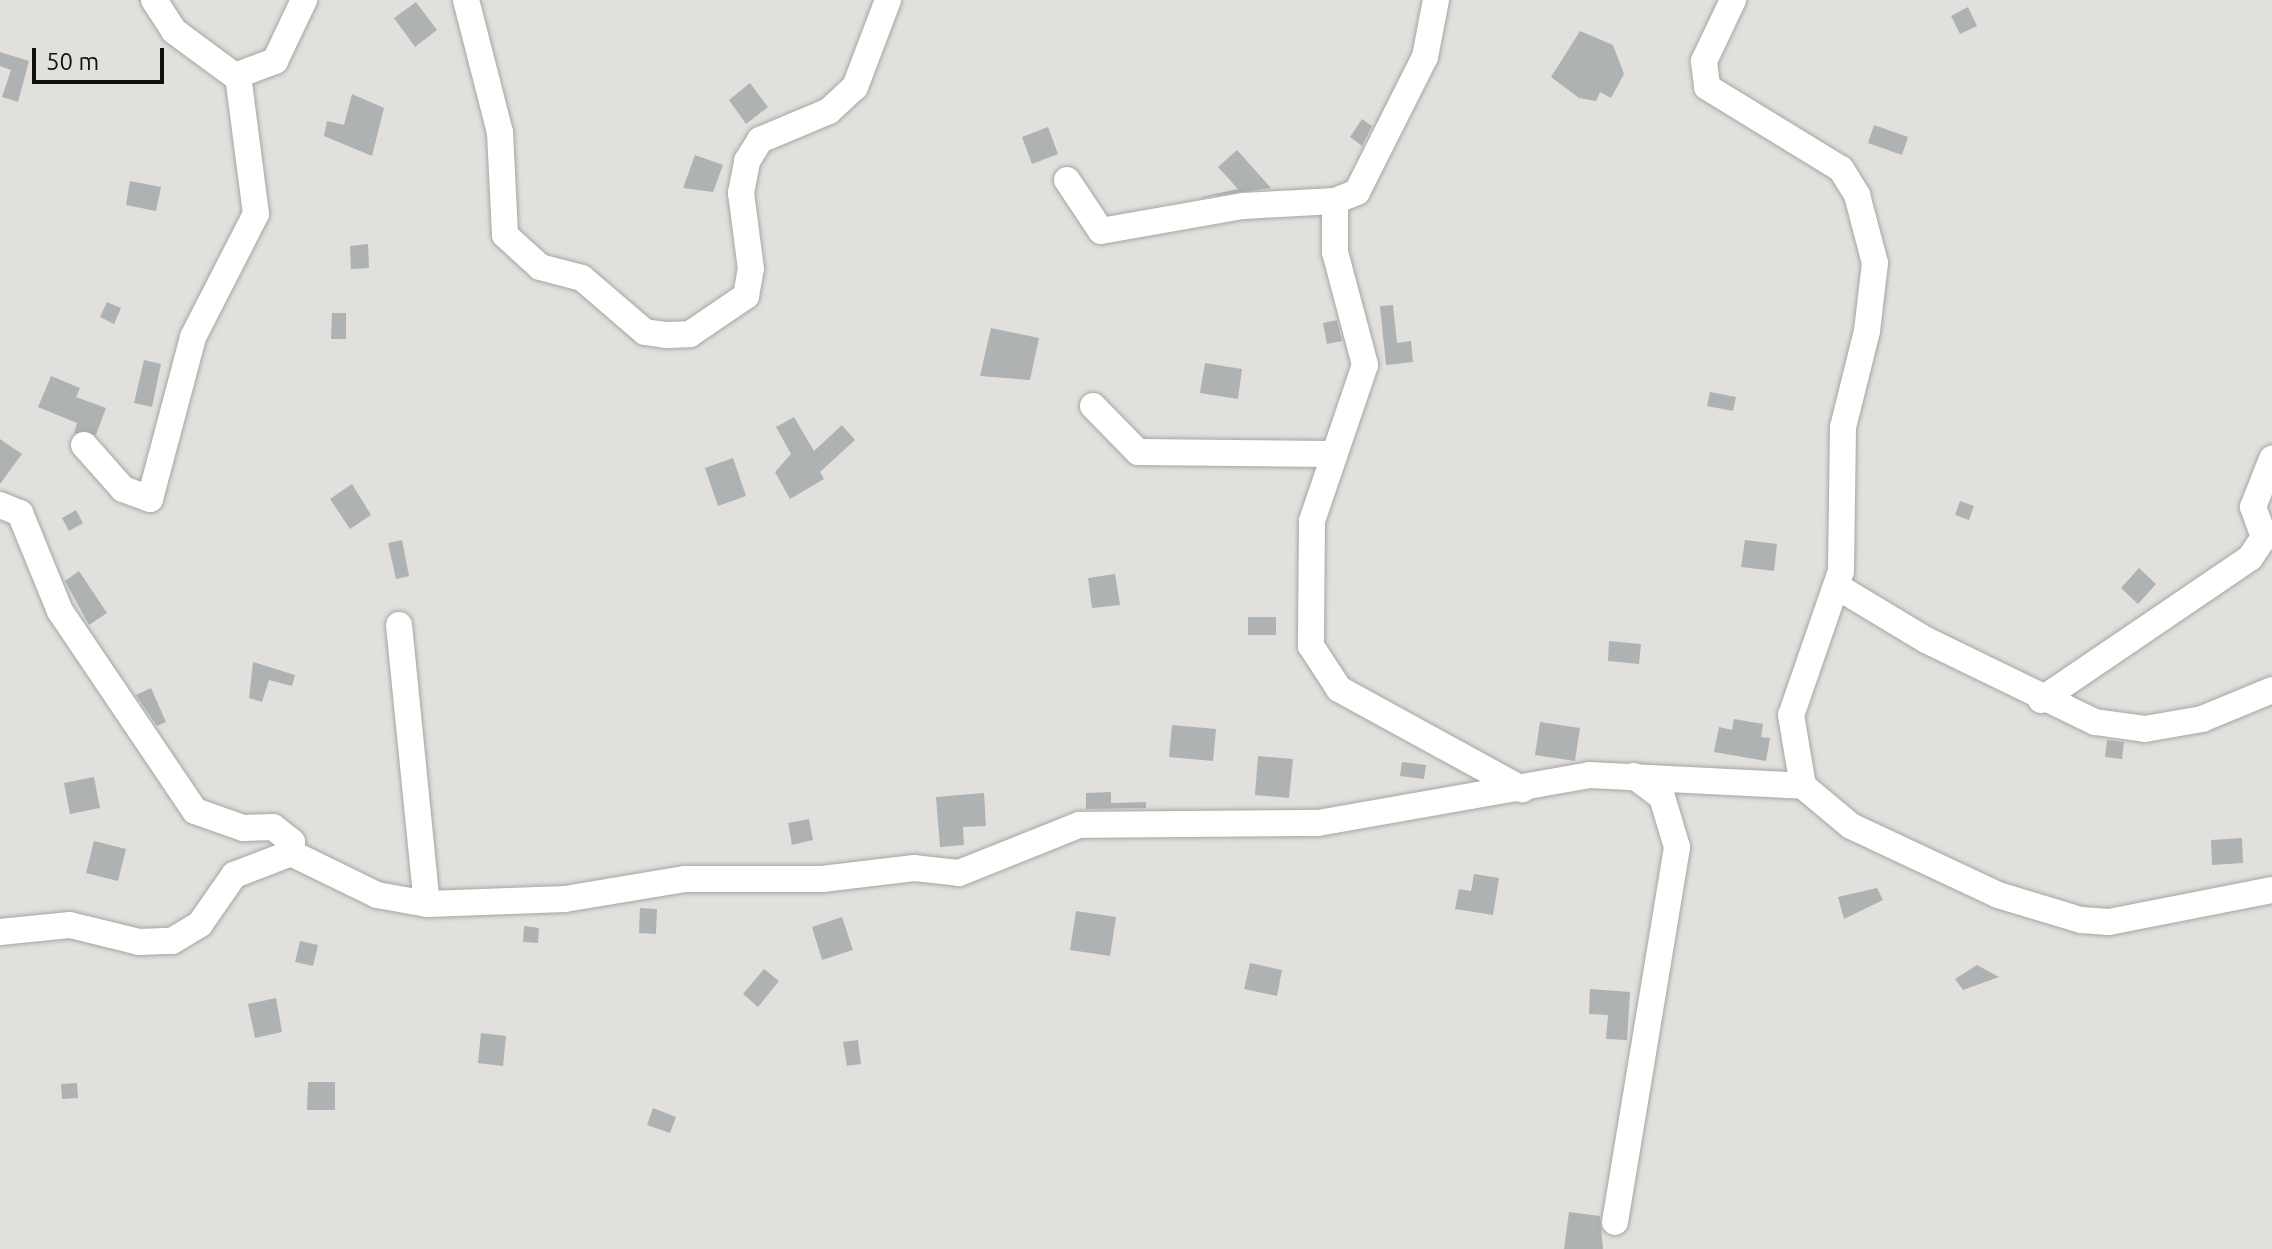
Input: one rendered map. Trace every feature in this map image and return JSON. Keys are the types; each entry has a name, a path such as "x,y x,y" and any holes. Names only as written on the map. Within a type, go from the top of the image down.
{"street":[{"path":"84,445 123,489 150,499 193,337 210,316 256,214 238,75 174,31 154,0"},
{"path":"238,75 275,61 304,0"},
{"path":"466,0 500,132 505,235 540,267 582,278 645,332 667,335 714,322 746,296 751,269 741,193 747,161 760,140 829,111 855,87 888,0"},
{"path":"1067,180 1101,231 1243,206 1335,201 1357,192 1390,133 1425,57 1436,0"},
{"path":"1733,0 1704,61 1707,87 1841,169 1857,195 1875,263 1867,331 1843,427 1838,587 1791,715 1803,786"},
{"path":"1335,201 1335,252 1365,365 1331,454 1312,521 1311,646 1339,689 1522,789"},
{"path":"1093,406 1138,452 1331,454"},
{"path":"2041,700 2250,558 2264,537 2253,507 2272,459"},
{"path":"0,505 20,513 60,611 195,811 243,828 273,827 292,842 291,853"},
{"path":"1838,587 2041,700 2095,722 2145,729 2202,719 2272,690"},
{"path":"399,625 427,904"},
{"path":"0,932 70,925 139,942 172,941 200,924 234,875 291,853 377,895 427,904 565,899 685,879 822,879 900,868 959,873 1079,825 1266,828 1522,789 1589,775 1803,786 1851,826 1998,895 2081,920 2109,922 2261,890 2255,876 2272,873"},
{"path":"1615,1222 1677,847 1662,797 1634,776"}],"building":[{"path":"416,2 437,30 415,47 394,18"},
{"path":"1968,7 1977,26 1960,34 1951,16"},
{"path":"1580,31 1613,45 1624,74 1611,98 1600,92 1596,101 1579,98 1551,77"},
{"path":"0,52 29,61 18,102 2,97 11,70 0,66"},
{"path":"750,83 768,107 746,124 729,100"},
{"path":"352,94 384,108 372,156 324,136 327,121 344,125"},
{"path":"1362,119 1372,126 1362,146 1350,137"},
{"path":"1874,125 1908,137 1902,155 1868,143"},
{"path":"1048,127 1058,154 1032,164 1022,137"},
{"path":"1237,150 1271,188 1197,198 1238,189 1218,167"},
{"path":"695,155 723,165 713,192 683,188"},
{"path":"130,181 161,187 156,211 126,205"},
{"path":"368,244 369,268 351,269 350,246"},
{"path":"107,302 121,308 114,324 100,317"},
{"path":"1393,305 1397,343 1411,341 1413,362 1386,365 1380,306"},
{"path":"332,313 346,313 346,339 331,339"},
{"path":"1337,320 1342,341 1327,344 1323,323"},
{"path":"991,328 1039,338 1030,380 980,376"},
{"path":"144,360 161,364 152,407 134,403"},
{"path":"1205,363 1242,369 1238,399 1200,393"},
{"path":"51,376 80,388 76,397 106,408 96,435 74,433 77,423 38,407"},
{"path":"1710,392 1736,397 1733,411 1707,406"},
{"path":"794,417 814,451 842,425 855,440 820,472 824,479 790,499 775,472 791,454 776,427"},
{"path":"0,439 22,454 0,484"},
{"path":"733,458 746,496 718,506 705,468"},
{"path":"352,484 371,515 350,529 330,499"},
{"path":"1960,501 1974,506 1969,520 1955,515"},
{"path":"76,510 83,523 69,531 62,518"},
{"path":"402,540 409,576 396,579 388,543"},
{"path":"1745,540 1777,544 1774,571 1741,567"},
{"path":"2139,568 2156,584 2138,604 2121,588"},
{"path":"79,571 107,613 89,625 65,581"},
{"path":"1115,574 1120,605 1092,608 1088,578"},
{"path":"1248,617 1276,617 1276,635 1248,635"},
{"path":"1609,641 1641,644 1639,664 1608,661"},
{"path":"253,662 295,675 292,686 269,680 262,702 249,698"},
{"path":"151,688 166,722 157,726 136,695"},
{"path":"1734,719 1763,724 1761,737 1770,738 1766,761 1714,752 1719,727 1732,730"},
{"path":"1540,722 1580,728 1575,761 1535,755"},
{"path":"1172,725 1216,729 1213,761 1169,757"},
{"path":"2107,740 2124,742 2122,759 2105,757"},
{"path":"1258,756 1293,759 1289,798 1255,795"},
{"path":"1402,762 1426,765 1424,779 1400,776"},
{"path":"94,777 100,808 70,814 64,783"},
{"path":"1111,792 1111,803 1146,802 1146,808 1086,809 1086,793"},
{"path":"984,793 986,826 963,827 964,845 940,847 936,797"},
{"path":"809,819 813,840 792,845 788,823"},
{"path":"2242,838 2243,863 2212,865 2211,840"},
{"path":"94,841 126,849 118,881 86,873"},
{"path":"1474,874 1499,878 1493,915 1455,909 1459,889 1471,891"},
{"path":"1877,888 1883,900 1844,919 1838,897"},
{"path":"640,908 657,909 656,934 639,933"},
{"path":"1076,911 1116,917 1110,956 1070,950"},
{"path":"842,917 853,950 822,960 812,927"},
{"path":"524,926 539,928 538,943 523,942"},
{"path":"300,941 318,945 313,966 295,962"},
{"path":"1250,963 1282,970 1277,996 1244,989"},
{"path":"1977,965 1999,977 1963,990 1955,979"},
{"path":"764,969 779,981 758,1007 743,994"},
{"path":"1590,989 1630,992 1627,1040 1606,1039 1608,1015 1589,1014"},
{"path":"276,998 282,1032 255,1038 248,1004"},
{"path":"481,1033 506,1036 503,1066 478,1063"},
{"path":"858,1040 861,1064 847,1066 843,1042"},
{"path":"308,1082 335,1082 335,1110 307,1110"},
{"path":"77,1083 78,1098 62,1099 61,1084"},
{"path":"653,1108 676,1117 670,1133 647,1125"},
{"path":"1569,1212 1600,1216 1603,1249 1564,1249"}]}
